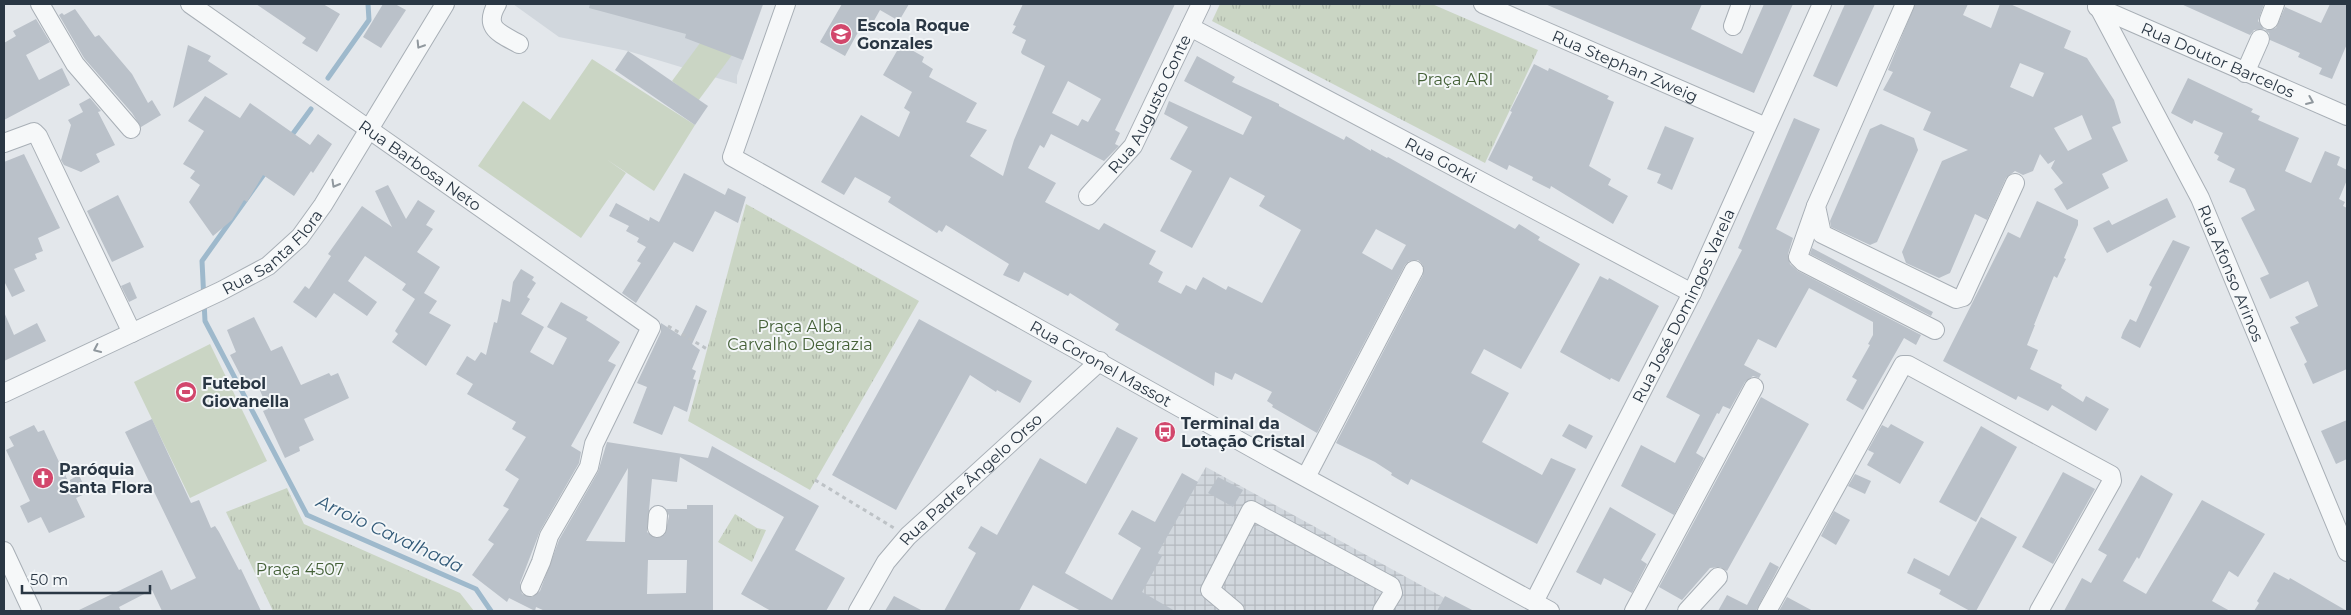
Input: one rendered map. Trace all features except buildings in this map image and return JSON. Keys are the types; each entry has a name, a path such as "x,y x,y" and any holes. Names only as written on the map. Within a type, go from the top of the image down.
{"street":[{"path":"40,4 75,64 131,129"},
{"name":"Rua Barbosa Neto","path":"190,4 369,127 651,327"},
{"name":"Rua Santa Flora","path":"4,393 221,291 268,266 300,237 323,204 445,4"},
{"path":"496,4 490,15 492,25 498,32 519,44"},
{"name":"Rua Coronel Massot","path":"786,4 732,157 1550,611"},
{"name":"Rua Augusto Conte","path":"1088,196 1133,146 1201,4"},
{"name":"Rua Stephan Zweig","path":"1483,4 1766,127"},
{"path":"1733,26 1741,4"},
{"name":"Rua José Domingos Varela","path":"1534,602 1692,293 1822,4"},
{"path":"1905,4 1816,206 1798,257 1803,262 1935,330"},
{"name":"Rua Doutor Barcelos","path":"2096,5 2246,73 2347,116"},
{"name":"Rua Afonso Arinos","path":"2096,5 2200,198 2346,542"},
{"name":"Rua Gorki","path":"1190,27 1692,293"},
{"path":"2246,73 2260,39"},
{"path":"4,143 34,132 38,136 132,333"},
{"path":"1816,206 1822,234 1956,299 1963,297 2015,183"},
{"path":"1306,477 1414,270"},
{"path":"530,587 541,562 549,536 589,468 594,444 651,327"},
{"name":"Rua Padre Ângelo Orso","path":"858,611 886,562 908,536 1100,361"},
{"path":"1768,611 1903,365 1908,364 2111,475 2112,481 2039,611"},
{"path":"1634,611 1754,387"},
{"path":"1235,611 1210,590 1251,510 1391,586 1393,593 1382,611"},
{"path":"4,551 32,611"},
{"path":"1687,611 1718,577"}],"path":[{"path":"651,327 658,320 707,349"},
{"path":"815,480 908,536"}],"shaded area":[{"path":"513,4 763,5 737,76 737,84 628,51 559,37"},
{"path":"1206,467 1468,611 1120,611"}],"green space":[{"name":"Praça ARI","path":"1220,4 1432,4 1538,50 1485,163 1212,21"},
{"path":"706,35 732,55 698,101 672,81"},
{"path":"592,59 695,125 654,191 606,159 626,173 581,238 478,166 523,101 550,120"},
{"name":"Praça Alba Carvalho Degrazia","path":"746,204 919,301 810,490 688,421"},
{"path":"210,344 267,461 190,498 134,382"},
{"name":"Praça 4507","path":"287,488 304,524 460,593 474,611 273,611 226,512"},
{"path":"735,514 757,528 766,530 752,562 718,542"}],"waterway":[{"name":"Arroio Cavalhada","path":"328,78 369,20 368,4"},
{"name":"Arroio Cavalhada","path":"289,139 311,109"},
{"name":"Arroio Cavalhada","path":"267,170 202,261 205,321 307,515 476,589 491,611"}],"place":[{"name":"Escola Roque Gonzales","path":"841,34"},
{"name":"Futebol Giovanella","path":"186,392"},
{"name":"Terminal da Lotação Cristal","path":"1165,432"},
{"name":"Paróquia Santa Flora","path":"43,478"}]}
